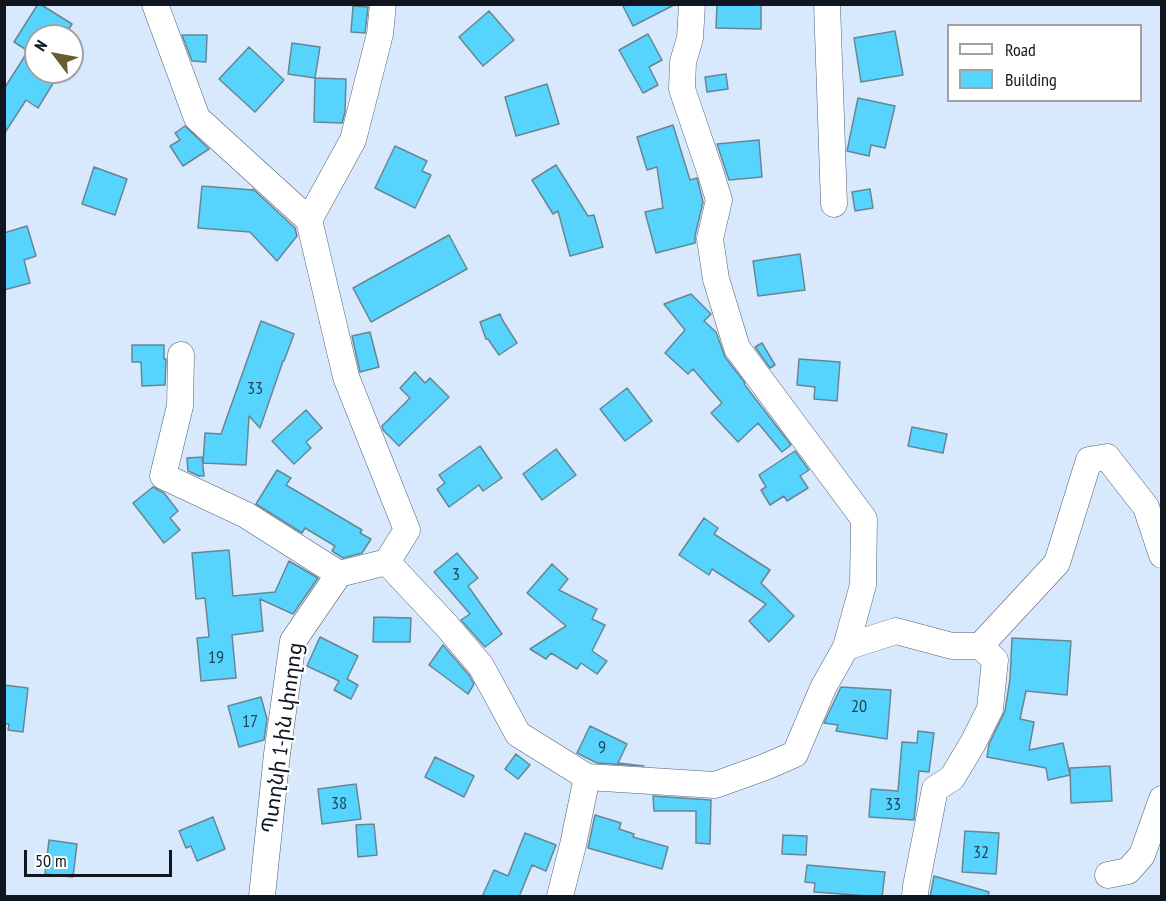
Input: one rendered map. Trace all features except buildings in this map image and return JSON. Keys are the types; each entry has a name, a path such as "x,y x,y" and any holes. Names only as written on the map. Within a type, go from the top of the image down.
{"street":[{"path":"154,4 197,118 309,220 346,377 407,530 387,562 339,574 246,514 163,476 180,406 181,355"},
{"path":"309,220 353,140 380,34 383,4"},
{"path":"387,562 481,666 518,734 587,777 715,785 795,754 824,688 846,647 862,585 864,519 737,348 716,279 710,239 719,200 682,90 683,62 690,38 692,4"},
{"path":"827,4 834,204"},
{"path":"980,646 1057,563 1089,460 1107,457 1146,507 1161,555"},
{"name":"Պտղնի 1-ին փողոց","path":"262,897 277,754 293,641 339,574"},
{"path":"846,647 896,631 952,646 980,646 995,660 990,709 952,778 935,789 915,891"},
{"path":"560,897 587,777"},
{"path":"1108,875 1128,871 1142,855 1161,799"}]}
